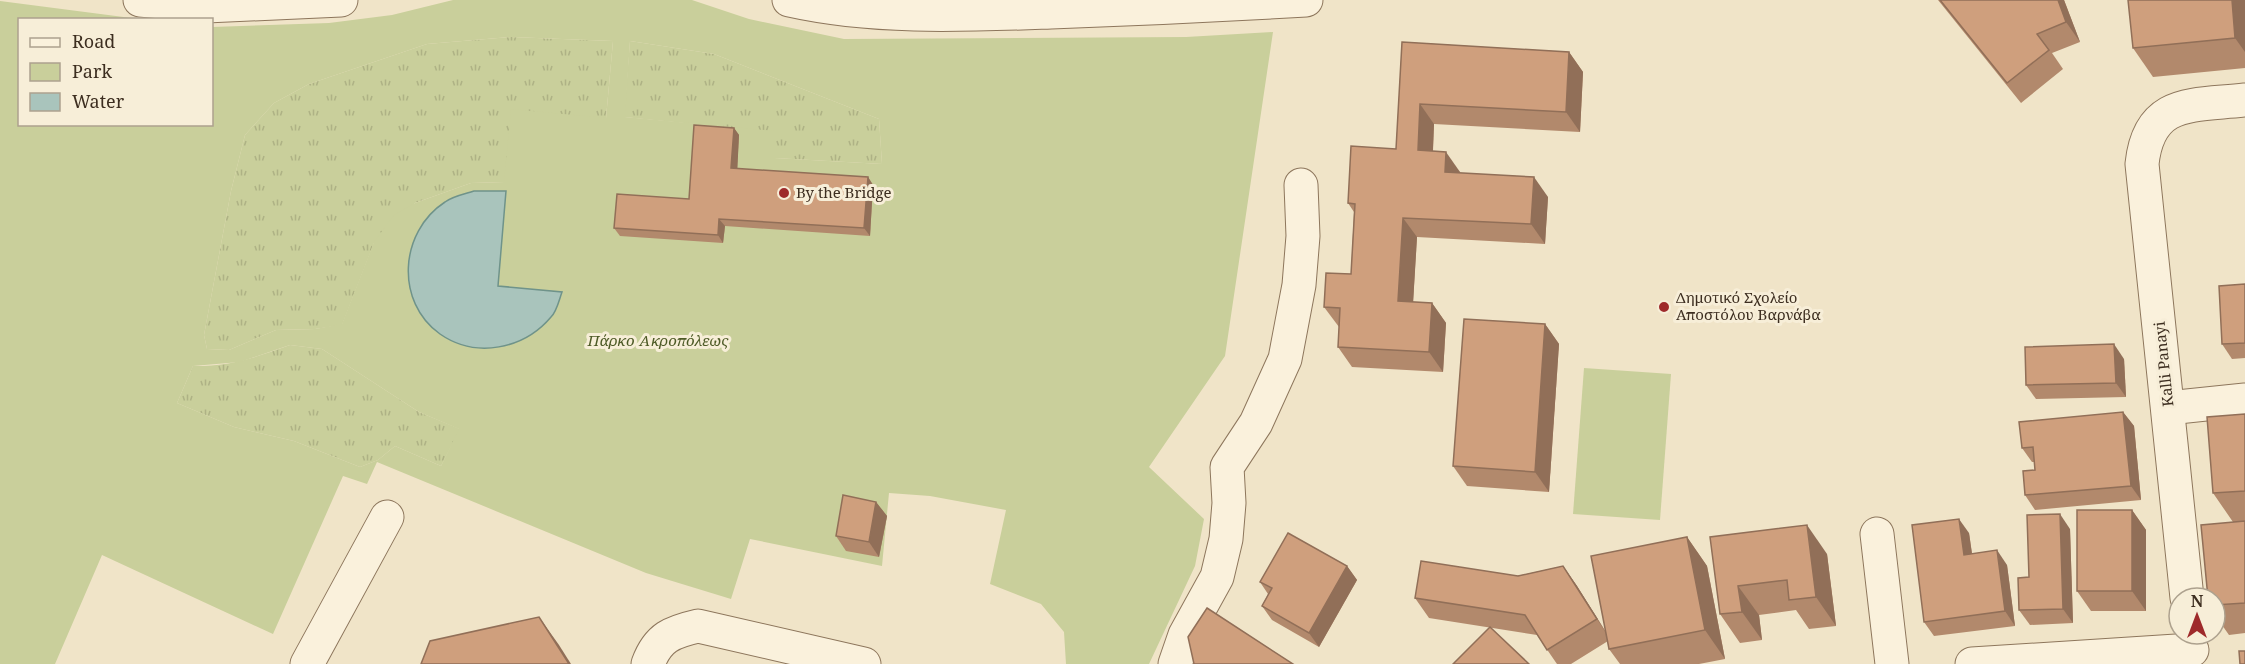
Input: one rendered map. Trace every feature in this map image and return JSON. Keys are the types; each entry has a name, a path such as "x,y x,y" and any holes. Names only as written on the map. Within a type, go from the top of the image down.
{"street":[{"path":"140,0 206,6 341,0"},
{"path":"789,0 868,13 998,14 1306,0"},
{"name":"Kalli Panayi","path":"2186,586 2142,164 2144,146 2149,132 2161,118 2176,108 2245,100"},
{"path":"1175,664 1185,635 1217,577 1226,539 1229,503 1227,467 1256,423 1285,359 1299,285 1303,236 1301,185"},
{"path":"2168,408 2245,400"},
{"path":"307,664 387,517"},
{"path":"1877,534 1892,664"},
{"path":"648,664 653,651 672,632 698,627 864,664"},
{"path":"1972,664 2192,650"}],"green space":[{"name":"Πάρκο Ακροπόλεως","path":"453,0 692,0 749,19 844,39 1186,37 1273,32 1225,356 1149,467 1204,519 1195,566 1149,664 1066,664 1064,632 1041,604 990,584 1006,510 930,496 889,493 882,566 750,539 731,599 646,573 377,462 367,484 343,476 273,634 102,555 55,664 0,664 0,1 131,18 18,18 18,126 213,126 213,27 329,23 392,15","holes":["511,37 613,41 606,118 511,109 504,182 471,183 415,203 394,215 374,242 342,324 315,329 276,330 229,350 207,349 204,335 231,191 245,135 274,103 309,84 427,44","630,41 714,54 879,119 882,164 775,158 775,131 625,117","290,345 322,349 419,412 459,429 441,466 395,446 378,460 360,467 294,441 234,427 177,403 193,366 240,362"]},
{"path":"511,37 613,41 606,118 504,182 471,183 415,203 374,243 342,325 315,329 276,330 229,350 207,349 204,335 231,191 245,135 274,103 309,84 427,44"},
{"path":"630,41 714,54 879,119 882,164 774,158 775,132 624,117"},
{"path":"290,345 322,349 419,412 460,429 441,466 395,446 378,460 360,467 294,441 234,427 177,403 193,366 232,363"},
{"path":"1584,368 1671,374 1660,520 1573,514"}],"water":[{"path":"474,191 506,191 498,286 562,292 555,312 540,328 527,337 499,347 469,346 454,342 440,334 425,320 415,304 410,286 408,267 411,249 418,231 430,215 445,202"}],"building":[{"path":"1940,0 2058,0 2066,22 2037,34 2049,50 2007,83"},
{"path":"2128,0 2232,0 2235,38 2133,48"},
{"path":"1402,42 1569,52 1566,112 1420,104 1418,150 1446,152 1445,172 1534,177 1531,224 1403,218 1398,301 1432,303 1429,352 1338,347 1340,308 1324,307 1326,273 1351,274 1355,204 1348,203 1351,146 1396,149"},
{"name":"By the Bridge","path":"694,125 734,128 731,168 868,177 864,228 719,219 718,235 614,228 617,194 689,199"},
{"path":"2245,284 2245,343 2222,344 2219,286"},
{"path":"1464,319 1545,324 1535,472 1453,466"},
{"path":"2114,344 2116,383 2026,385 2025,347"},
{"path":"2123,412 2131,486 2025,495 2023,471 2035,470 2033,447 2022,448 2019,422"},
{"path":"2245,414 2245,491 2213,493 2207,417"},
{"path":"843,495 876,502 869,542 836,536"},
{"path":"2077,510 2132,510 2132,591 2077,591"},
{"path":"2060,514 2063,609 2019,610 2018,578 2029,577 2027,515"},
{"path":"1959,519 1964,555 1997,550 2005,611 1924,622 1912,525"},
{"path":"2245,521 2245,603 2227,604 2227,586 2207,586 2201,525"},
{"path":"1807,525 1816,597 1789,600 1787,580 1738,586 1742,612 1720,614 1710,537"},
{"path":"1288,533 1347,566 1309,633 1262,606 1272,588 1260,582"},
{"path":"1687,537 1705,630 1609,649 1591,556"},
{"path":"1421,561 1518,576 1563,566 1597,619 1547,650 1525,615 1415,598"},
{"path":"1207,608 1293,664 1194,664 1188,637"},
{"path":"539,617 569,664 421,664 430,641"},
{"path":"1490,627 1529,664 1453,664"},
{"path":"2239,651 2245,651 2245,664 2240,664"}],"place":[{"name":"By the Bridge","path":"784,193"},
{"name":"Δημοτικό Σχολείο Αποστόλου Βαρνάβα","path":"1664,307"}]}
